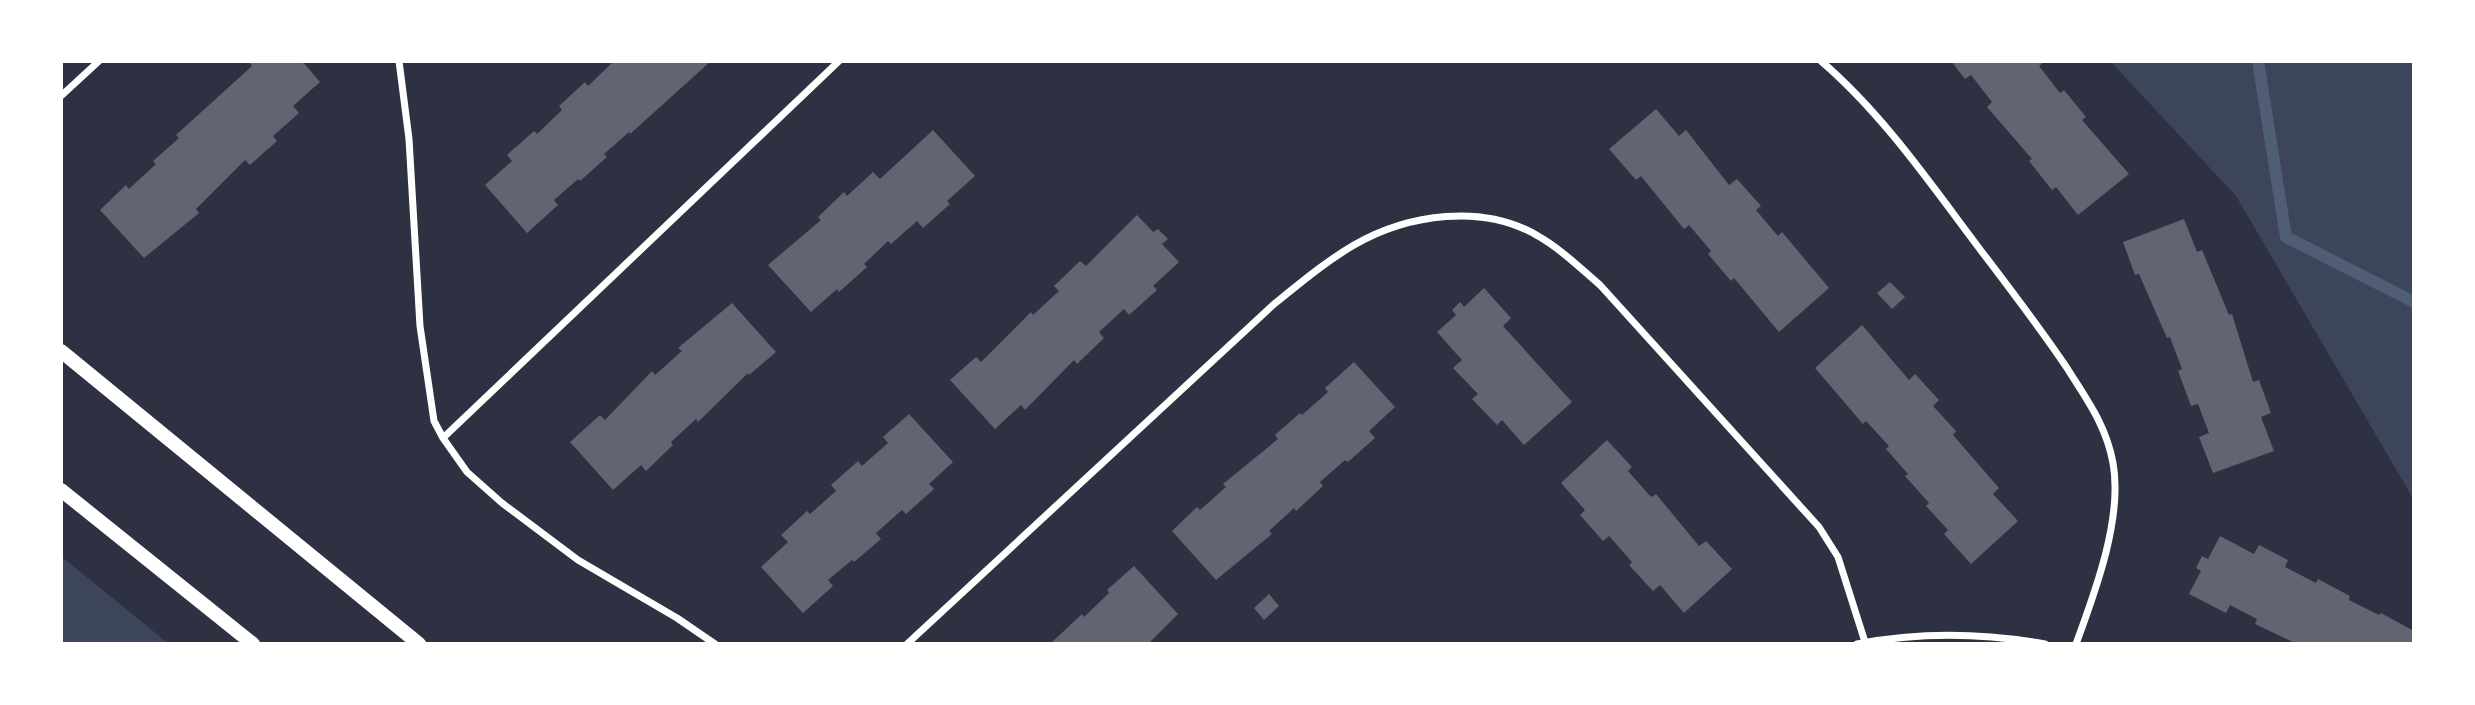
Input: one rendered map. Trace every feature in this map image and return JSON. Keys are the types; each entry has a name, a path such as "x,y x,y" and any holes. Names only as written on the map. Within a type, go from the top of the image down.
{"main road":[{"path":"61,351 419,644"},
{"path":"61,490 253,644"}],"street":[{"path":"61,96 99,61"},
{"path":"399,61 409,139 420,326 434,421 443,438 467,472 512,511 578,560 677,618 715,644"},
{"path":"443,438 839,61"},
{"path":"1821,61 1839,76 1900,144 2042,331 2099,417 2108,442 2116,493 2091,603 2076,644"},
{"path":"907,644 1273,305 1314,273 1355,244 1392,228 1426,219 1467,215 1502,221 1536,234 1567,256 1600,285 1819,527 1838,557 1861,643 1966,635 2045,644"}],"shaded area":[{"path":"2110,61 2414,61 2414,500 2236,196"},
{"path":"61,556 169,644 61,644"}],"building":[{"path":"248,61 302,61 320,82 293,106 299,113 273,136 277,141 250,165 245,160 196,209 199,213 144,258 100,210 126,185 129,189 156,164 153,161 179,138 176,135 252,66"},
{"path":"614,61 711,61 604,154 607,157 580,181 578,179 554,200 558,205 527,233 485,185 512,161 507,155 534,131 537,134 562,110 559,106 585,82 588,86"},
{"path":"1951,61 2045,61 2039,66 2060,93 2064,90 2086,117 2082,120 2129,174 2078,215 2056,187 2052,190 2029,161 2032,159 1987,107 1992,102 1971,75 1965,79"},
{"path":"1656,109 1679,136 1686,130 1729,185 1737,179 1761,206 1756,210 1778,236 1782,232 1829,288 1779,332 1734,278 1731,281 1708,254 1711,251 1689,225 1684,229 1641,176 1636,180 1609,149"},
{"path":"933,130 975,176 947,201 950,204 923,228 917,221 891,244 888,241 864,264 867,267 811,312 768,265 821,220 818,217 844,192 847,196 873,172 880,179"},
{"path":"1137,215 1153,232 1158,229 1168,239 1162,244 1179,262 1153,286 1157,290 1129,315 1124,309 1099,332 1104,338 1077,364 1074,360 1025,410 1021,405 995,429 950,380 976,357 981,362 1031,312 1033,315 1059,291 1054,286 1080,261 1086,266"},
{"path":"2184,219 2197,252 2202,250 2229,315 2232,314 2253,382 2259,380 2271,413 2261,417 2274,451 2213,473 2199,437 2209,433 2198,404 2191,406 2178,371 2182,369 2170,337 2167,338 2139,274 2135,275 2123,242"},
{"path":"1890,282 1905,297 1892,309 1877,293"},
{"path":"1484,288 1511,318 1503,326 1572,402 1524,445 1502,420 1497,425 1472,399 1478,394 1453,368 1462,360 1437,332 1456,315 1452,310 1460,302 1464,307"},
{"path":"732,303 776,352 749,375 748,373 698,422 696,419 646,471 641,465 613,490 570,442 600,415 605,420 652,371 655,375 682,351 678,348"},
{"path":"1862,325 1909,380 1915,374 1939,400 1933,406 1956,431 1953,435 1999,488 1993,494 2018,521 1971,564 1944,534 1948,530 1926,506 1929,503 1886,449 1889,446 1866,421 1863,424 1815,368"},
{"path":"1354,362 1395,407 1369,431 1375,438 1320,482 1323,486 1296,511 1294,508 1269,531 1272,534 1216,580 1172,531 1197,507 1200,510 1226,487 1223,484 1278,439 1275,435 1328,392 1325,388"},
{"path":"909,414 953,462 929,484 934,489 906,514 902,510 876,533 881,539 828,580 833,586 803,613 761,567 788,542 781,535 807,511 810,514 836,491 831,485 858,461 862,466 888,443 883,437"},
{"path":"1607,440 1632,467 1628,471 1651,497 1656,494 1699,546 1706,541 1732,569 1684,613 1660,585 1653,591 1629,565 1632,562 1609,536 1603,541 1580,515 1585,510 1561,483"},
{"path":"2220,536 2254,554 2259,545 2288,560 2285,567 2316,583 2318,579 2350,596 2349,600 2414,631 2414,644 2297,644 2255,624 2257,619 2230,605 2226,613 2189,594 2201,571 2196,568 2202,556 2208,559"},
{"path":"1134,566 1178,614 1148,644 1050,644 1082,614 1084,617 1109,593 1107,590"},
{"path":"1269,594 1279,606 1264,620 1254,608"}],"waterway":[{"path":"2258,61 2286,237 2414,302"}]}
